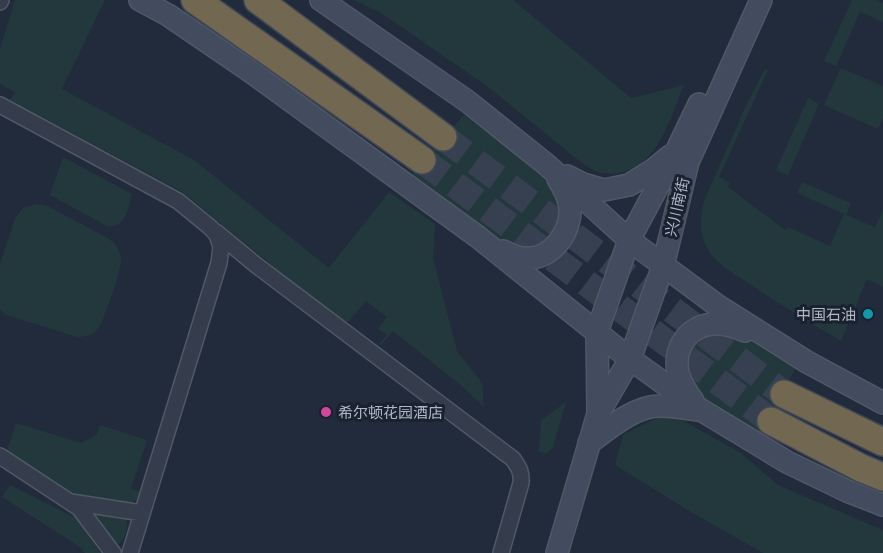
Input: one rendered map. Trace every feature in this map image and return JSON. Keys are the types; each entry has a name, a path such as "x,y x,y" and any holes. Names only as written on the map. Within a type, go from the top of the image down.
{"highway":[{"path":"195,0 422,160"},
{"path":"258,0 443,137"},
{"path":"784,394 883,442"},
{"path":"771,421 883,477"}],"street":[{"path":"140,0 168,15 250,71 478,237 630,359 701,410 787,462 847,491 883,505"},
{"path":"321,0 467,101 547,165 629,240 718,306 776,344 883,403"},
{"name":"兴川南街","path":"598,414 597,332 629,240 676,152 748,0"},
{"name":"兴川南街","path":"557,553 598,414 630,359 663,266 688,162 761,0"},
{"path":"0,105 178,201 256,265 513,459 522,474 521,483 501,553"},
{"path":"547,165 583,184 604,190 629,185 676,152"},
{"path":"478,237 509,254 525,258 540,256 553,249 569,222 570,207 565,190 547,165"},
{"path":"130,553 221,255 220,240 211,228"},
{"path":"701,410 687,393 679,376 680,347 691,331 701,326 717,324 734,327 776,344"},
{"path":"589,443 614,424 639,411 657,406 701,410"},
{"path":"0,456 71,502 84,514 113,553"},
{"path":"71,502 142,513"}],"green space":[{"path":"15,0 105,0 62,89 194,160 329,268 389,192 435,224 433,258 457,351 482,383 484,407 462,386 393,331 381,345 379,344 387,335 378,329 387,317 366,301 349,321 337,318 181,191 10,100 15,92 0,84 0,49"},
{"path":"354,0 513,0 631,98 684,85 661,140 643,162 631,170 608,174 599,172 578,160 487,86 381,13"},
{"path":"852,0 877,0 883,3 883,22 860,12 836,66 824,61"},
{"path":"841,68 883,86 883,118 878,129 824,105"},
{"path":"765,69 768,70 719,177 730,182 728,187 785,230 788,227 830,246 844,214 797,193 802,182 851,203 846,215 875,227 883,210 883,287 867,279 841,341 732,273 711,254 702,235 701,215 704,201 748,101"},
{"path":"808,98 819,104 788,175 776,170"},
{"path":"464,115 515,152 553,184 562,202 556,235 532,249 507,245 412,175"},
{"path":"63,157 132,194 122,221 113,226 107,226 50,195"},
{"path":"35,204 48,206 109,239 120,252 121,264 114,290 102,322 95,332 77,337 6,315 0,310 0,264 15,218 23,208"},
{"path":"709,331 744,337 795,369 761,433 703,401 692,391 685,353 690,345"},
{"path":"566,402 553,447 547,453 539,452 541,420"},
{"path":"668,412 741,453 778,485 883,530 883,553 763,553 615,465 623,435"},
{"path":"16,423 81,443 97,435 100,425 147,440 131,489 142,492 133,502 125,503 76,496 9,454 7,450"},
{"path":"10,485 76,518 101,553 85,553 80,547 2,497"},
{"path":"99,514 126,520 126,533 119,544 114,545 96,519"}],"tunnel":[{"path":"443,137 784,394"},
{"path":"422,160 771,421"}],"place":[{"name":"中国石油","path":"868,314"},
{"name":"希尔顿花园酒店","path":"326,412"}]}
